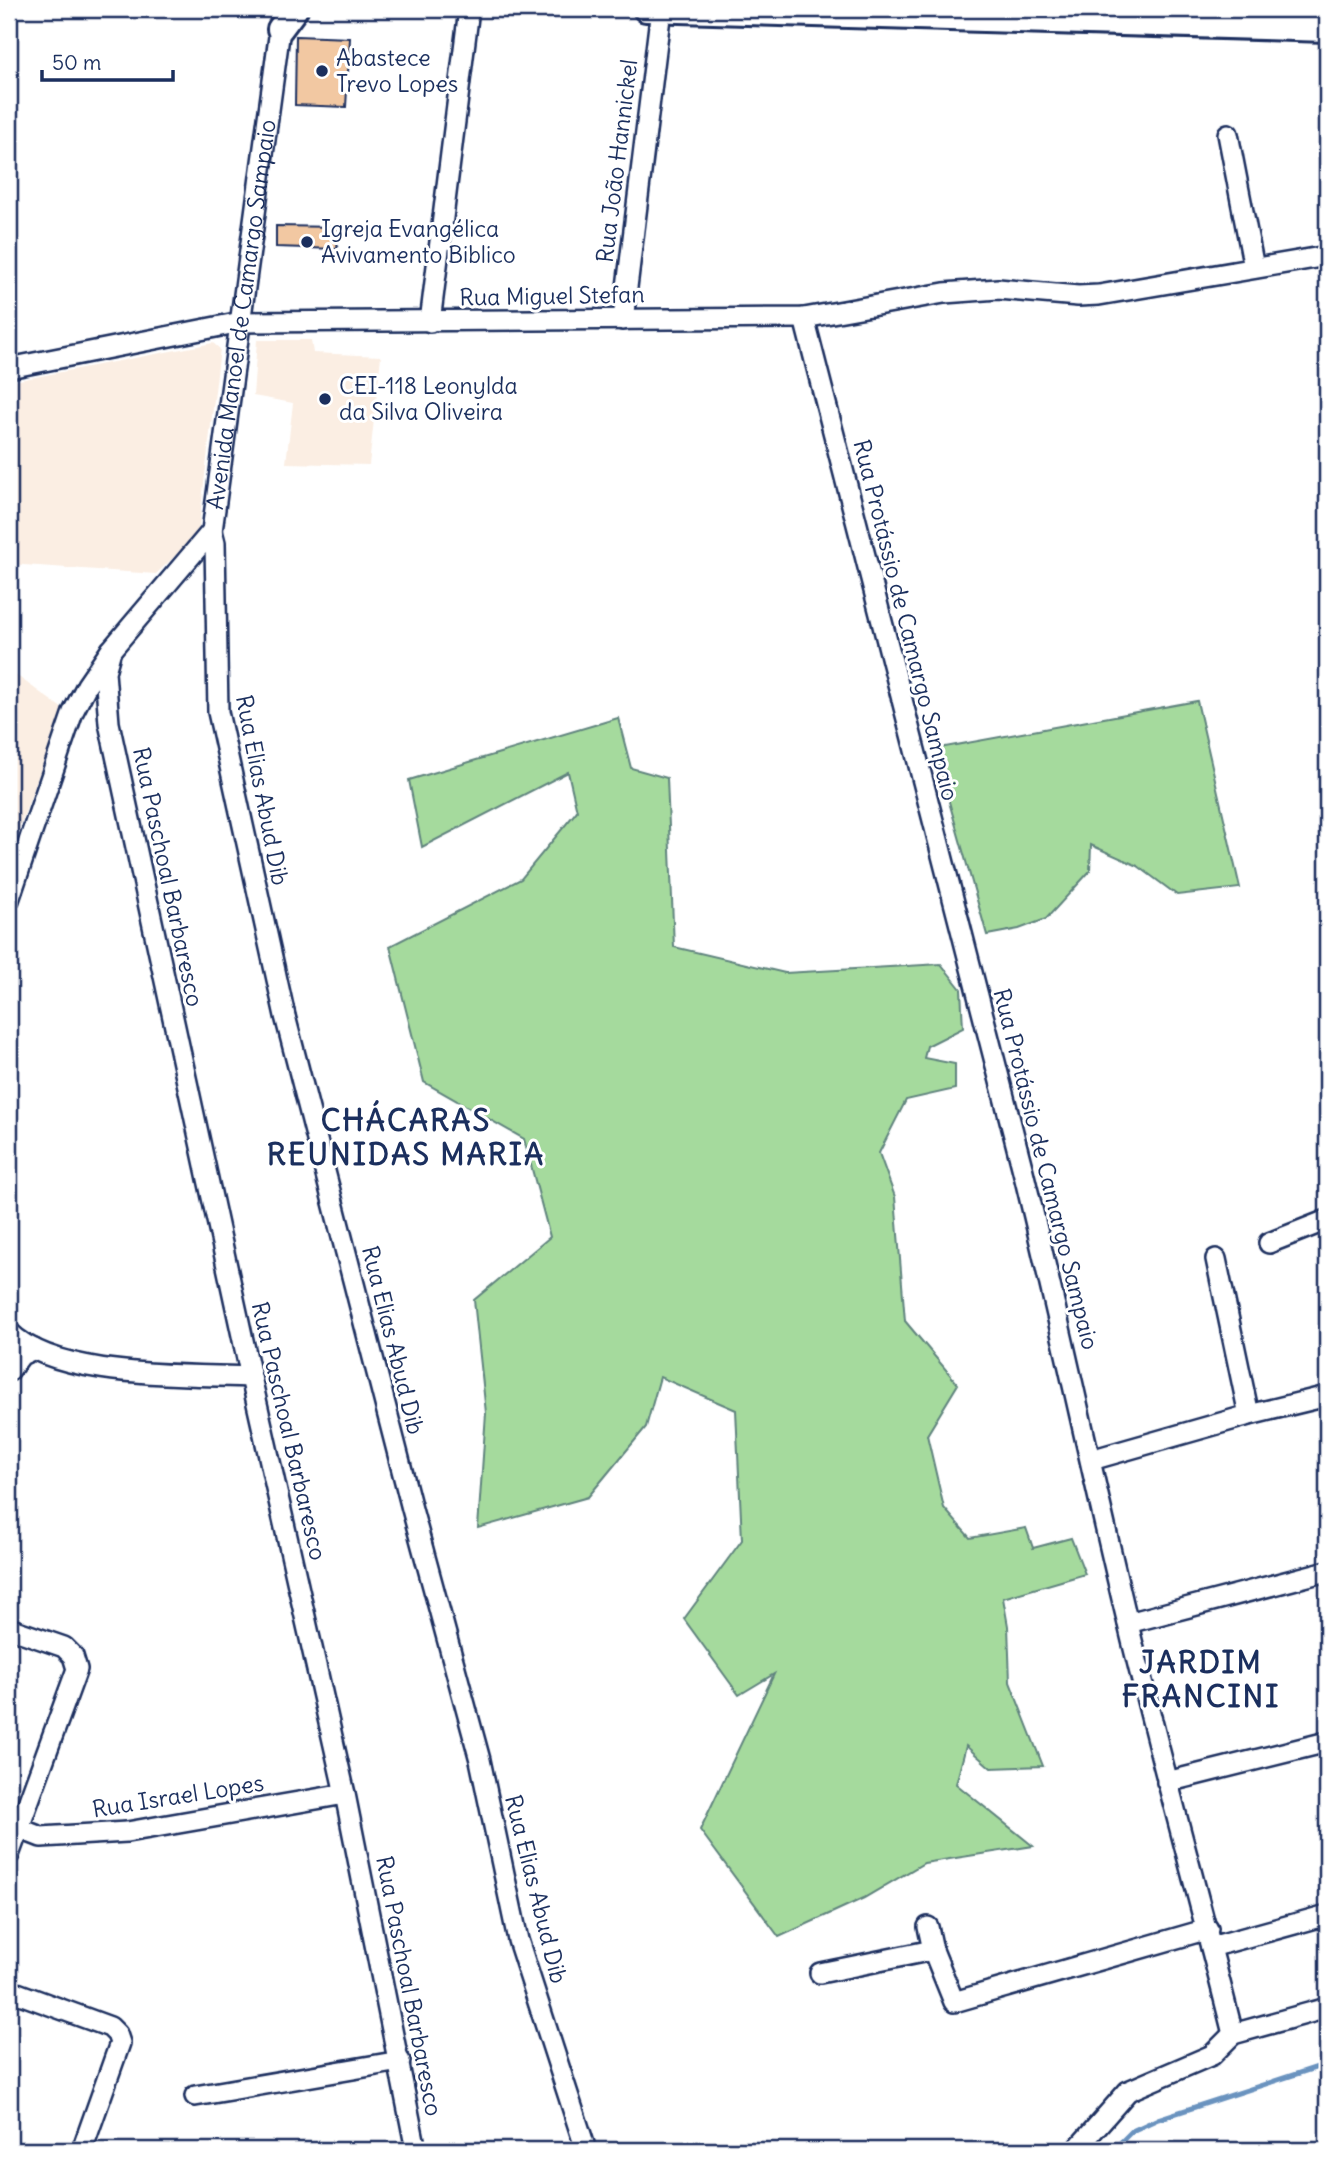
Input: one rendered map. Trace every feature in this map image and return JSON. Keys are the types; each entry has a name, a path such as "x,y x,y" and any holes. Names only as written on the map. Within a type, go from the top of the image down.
{"street":[{"path":"281,19 295,9"},
{"path":"430,322 469,9"},
{"path":"646,9 1231,18 1327,29"},
{"name":"Rua João Hannickel","path":"622,320 661,9"},
{"name":"Avenida Manoel de Camargo Sampaio","path":"9,900 73,712 87,685 111,650 212,531 281,19"},
{"path":"1228,134 1254,268"},
{"name":"Rua Miguel Stefan","path":"9,368 241,322 804,318 944,293 998,289 1078,296 1099,295 1327,256"},
{"name":"Rua Protássio de Camargo Sampaio","path":"804,318 1023,1171 1128,1623 1233,2034"},
{"name":"Rua Elias Abud Dib","path":"212,531 215,543 218,712 285,1016 412,1509 480,1760 518,1940 586,2150"},
{"name":"Rua Paschoal Barbaresco","path":"111,650 105,672 109,723 345,1794 416,2150"},
{"name":"Rua Paschoal Barbaresco","path":"73,712 93,712 109,723"},
{"path":"1269,1243 1327,1220"},
{"path":"1216,1259 1249,1415"},
{"path":"18,1340 68,1363 88,1367 251,1377"},
{"path":"9,1369 21,1355 18,1340"},
{"path":"1091,1460 1327,1396"},
{"path":"1128,1623 1327,1571"},
{"path":"9,1628 64,1647 73,1656 77,1670 9,1854"},
{"path":"1167,1783 1327,1742"},
{"name":"Rua Israel Lopes","path":"18,1828 41,1836 127,1832 345,1794"},
{"path":"928,1927 933,1950 954,2002 1210,1938 1327,1915"},
{"path":"820,1973 933,1950"},
{"path":"9,1990 110,2027 117,2035 120,2043 82,2150"},
{"path":"1076,2150 1128,2091 1212,2055 1233,2034 1327,2008"},
{"path":"195,2096 400,2061"}],"shaded area":[{"name":"CEI-118 Leonylda da Silva Oliveira","path":"257,340 311,340 313,353 381,356 369,465 286,463 293,403 253,396"},
{"path":"213,343 220,349 198,534 156,574 9,564 9,382"},
{"path":"9,670 63,709 9,856"}],"green space":[{"path":"1197,701 1240,888 1177,895 1138,866 1091,845 1090,871 1046,919 1019,929 987,935 934,749"},
{"path":"618,718 631,768 667,778 674,947 785,973 941,964 961,989 963,1028 927,1046 924,1058 955,1064 955,1089 906,1100 879,1153 895,1197 905,1321 958,1384 927,1435 944,1508 970,1538 1026,1528 1033,1548 1071,1538 1085,1574 1003,1598 1008,1626 1010,1682 1043,1766 991,1768 966,1746 956,1784 1033,1846 924,1863 864,1898 779,1937 700,1830 774,1674 739,1695 684,1619 742,1540 736,1410 660,1377 646,1427 588,1497 478,1528 486,1413 474,1300 550,1237 524,1139 424,1082 390,946 521,879 577,811 568,772 422,847 409,780"}],"building":[{"name":"Abastece Trevo Lopes","path":"296,36 350,38 346,107 295,105"},
{"name":"Igreja Evangélica Avivamento Biblico","path":"276,226 339,227 337,249 276,247"}],"waterway":[{"path":"1113,2150 1132,2131 1158,2119 1327,2064"}],"place":[{"name":"Abastece Trevo Lopes","path":"322,71"},
{"name":"Igreja Evangélica Avivamento Biblico","path":"307,242"},
{"name":"CEI-118 Leonylda da Silva Oliveira","path":"325,399"}],"district":[{"name":"CHÁCARAS REUNIDAS MARIA","path":"406,1138"},
{"name":"JARDIM FRANCINI","path":"1201,1680"}]}
